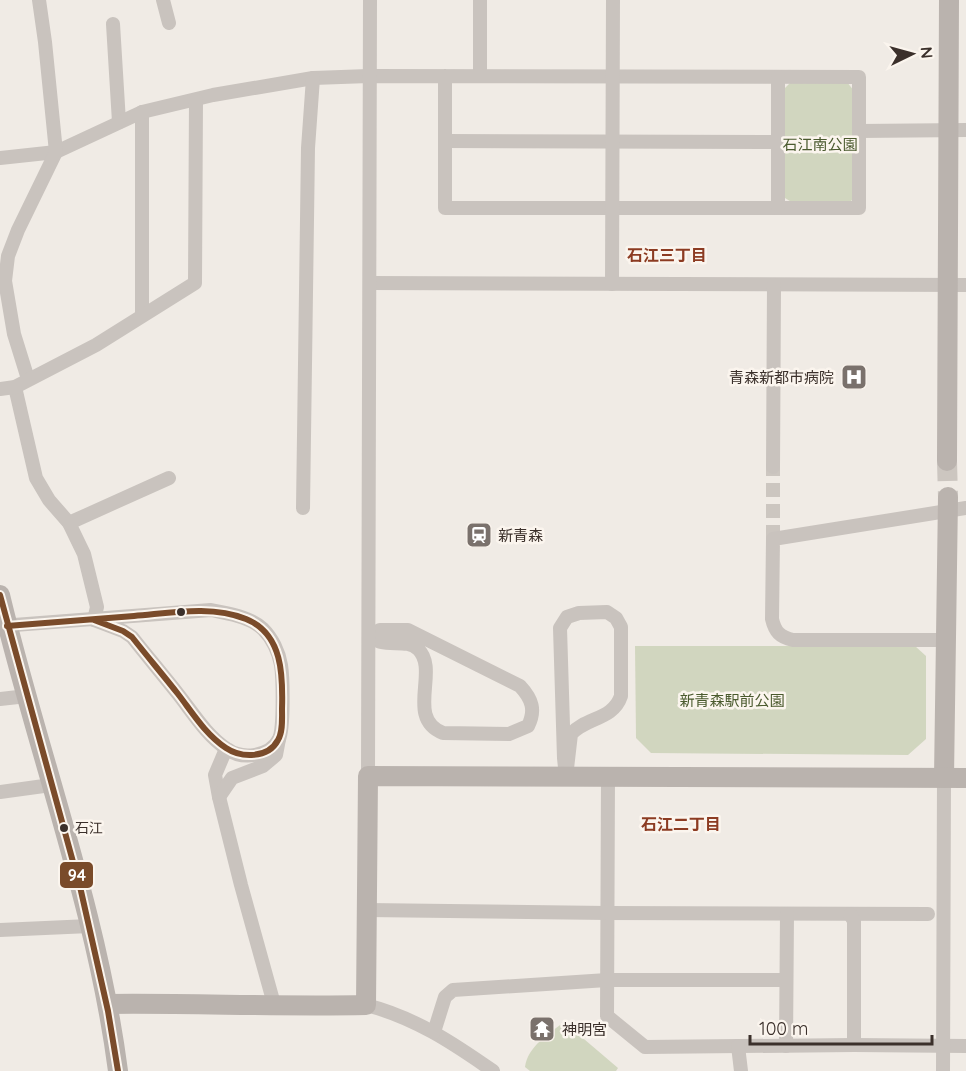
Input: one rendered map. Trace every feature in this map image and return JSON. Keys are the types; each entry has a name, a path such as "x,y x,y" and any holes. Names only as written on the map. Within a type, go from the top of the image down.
{"street":[{"path":"163,0 169,23"},
{"path":"366,1005 370,0"},
{"path":"480,0 480,75"},
{"path":"612,0 612,284"},
{"path":"947,461 957,285 957,130 949,0"},
{"path":"28,379 14,334 5,281 8,256 18,230 56,152 41,1"},
{"path":"113,24 119,122"},
{"path":"0,158 56,152 142,112 313,78 445,75 859,76 859,207 445,208 445,75"},
{"path":"778,77 778,208"},
{"path":"303,508 308,148 313,78"},
{"path":"0,389 15,387 96,345 195,283 195,100"},
{"path":"142,112 142,315"},
{"path":"859,131 957,130"},
{"path":"446,141 777,142"},
{"path":"370,283 957,285"},
{"path":"773,467 774,285"},
{"path":"15,387 36,478 49,500 69,523 84,554 97,607 94,620"},
{"path":"69,523 169,478"},
{"path":"943,1071 946,640 954,505 773,539 772,619 774,630 782,638 793,640 946,640"},
{"path":"0,595 4,626 27,696 90,926 108,1004 118,1071"},
{"path":"4,626 211,610 235,615 262,628 276,650 281,665 282,720 276,755 263,765 232,778 219,797"},
{"path":"607,612 616,618 621,627 621,696 614,710 581,725 571,735 566,777 560,628 567,617 579,613 607,612"},
{"path":"94,620 123,631 132,637 201,724 226,749 241,756 255,756 266,751 279,739"},
{"path":"380,630 408,630 520,686 532,702 533,716 528,726 509,734 437,731 426,718 424,661 420,651 413,645 380,642 369,636 380,630"},
{"path":"0,699 27,696"},
{"path":"226,749 215,775 219,797 274,1004"},
{"path":"368,776 966,778"},
{"path":"608,777 607,1016 645,1047 966,1046"},
{"path":"0,792 51,785"},
{"path":"367,910 928,914"},
{"path":"786,1046 788,914"},
{"path":"850,914 854,921 854,1045"},
{"path":"0,930 90,926"},
{"path":"434,1032 445,998 453,990 607,980 786,980"},
{"path":"108,1004 366,1005 392,1011 434,1032 493,1071"},
{"path":"738,1046 741,1071"}],"green space":[{"name":"石江南公園","path":"791,82 847,82 854,91 855,197 849,203 793,203 785,198 785,88"},
{"name":"新青森駅前公園","path":"635,646 915,646 926,656 926,739 908,755 651,753 636,738"},
{"path":"564,1022 618,1068 616,1071 530,1071 525,1067 535,1047"}],"tunnel":[{"path":"947,461 948,497"},
{"path":"773,467 773,539"}],"transit line":[{"name":"94","path":"0,595 81,891 108,1011 118,1071"},
{"name":"94","path":"7,626 191,611 219,612 246,619 258,626 274,645 281,670 282,725 281,733 274,746 268,751 254,755 239,754 226,748 205,730 132,637 123,631 94,620"}],"place":[{"name":"青森新都市病院","path":"854,377"},
{"name":"新青森","path":"479,535"},
{"name":"石江","path":"64,828"},
{"name":"神明宮","path":"542,1029"}],"district":[{"name":"石江三丁目","path":"667,255"},
{"name":"石江二丁目","path":"681,824"}]}
